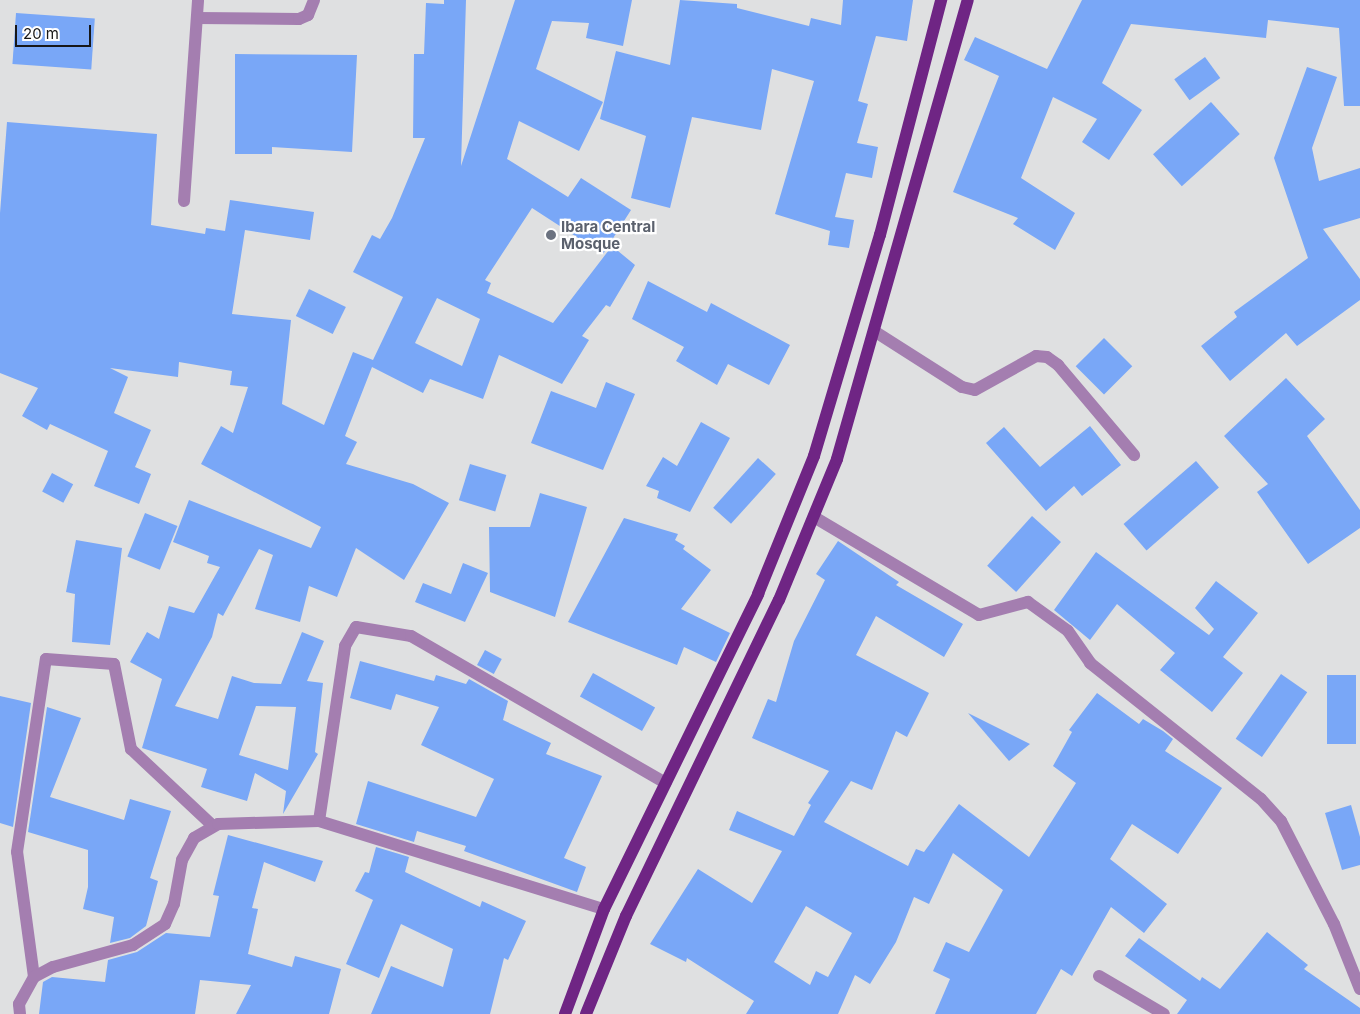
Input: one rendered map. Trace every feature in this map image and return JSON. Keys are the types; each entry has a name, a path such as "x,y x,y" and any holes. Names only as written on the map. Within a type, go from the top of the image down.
{"main road":[{"path":"565,1014 604,909 758,594 814,456 880,235 941,0"},
{"path":"586,1014 626,916 779,600 814,517 852,412 968,0"}],"street":[{"path":"184,201 198,0"},
{"path":"197,18 298,20 308,15 314,0"},
{"path":"874,331 962,387 975,390 1036,356 1047,357 1058,365 1134,455"},
{"path":"814,517 978,615 1028,602 1068,631 1090,663 1254,793 1281,821 1334,924 1360,989"},
{"path":"319,821 345,646 356,627 411,636 666,783"},
{"path":"34,977 17,852 46,659 114,664 131,749 213,826"},
{"path":"20,1014 19,1004 34,977 53,967 133,945 165,924 174,904 182,860 194,838 213,826 319,821 604,909"},
{"path":"1099,976 1164,1014"}],"building":[{"path":"444,0 466,0 461,166 515,0 632,0 623,46 586,38 589,23 552,21 536,69 603,102 579,151 519,121 507,159 568,197 581,178 631,210 603,254 532,208 485,280 491,283 487,293 553,323 612,246 635,265 610,307 606,305 582,336 589,340 562,384 499,355 483,399 430,379 423,393 372,367 345,436 357,442 346,464 413,484 449,503 404,580 356,548 337,597 309,586 300,622 255,609 273,555 259,549 223,616 218,613 212,637 175,706 218,719 232,676 254,683 281,684 302,632 324,641 307,681 323,683 315,752 318,754 283,814 286,791 255,773 247,801 201,787 207,769 142,748 162,679 130,662 147,632 159,639 169,606 194,613 220,567 207,563 209,556 173,542 189,500 311,548 321,527 201,464 221,426 233,433 248,387 230,385 232,371 179,362 178,377 110,368 128,377 114,413 151,430 135,467 151,474 139,504 94,486 108,451 50,424 47,430 22,416 38,388 0,373 0,213 7,122 157,134 151,225 205,234 206,228 225,231 230,200 314,212 310,240 245,230 232,314 291,320 282,404 324,425 353,352 373,360 403,297 353,272 372,235 380,239 392,218 425,138 413,138 414,54 424,54 426,3 444,4","holes":["437,298 480,319 462,366 415,343","256,706 296,707 288,770 239,755"]},
{"path":"680,0 737,4 737,8 809,26 811,18 841,25 843,0 913,0 907,41 876,36 858,101 868,104 857,143 878,147 872,178 846,173 835,217 854,220 849,248 828,245 830,231 775,214 814,81 772,69 761,130 692,117 670,208 631,198 646,136 600,119 616,51 670,65"},
{"path":"1082,0 1360,0 1360,106 1344,106 1339,28 1268,20 1266,38 1131,24 1102,83 1142,110 1109,160 1082,142 1097,119 1053,97 1021,178 1075,213 1055,250 1013,224 1018,218 953,192 999,76 964,60 975,37 1047,69"},
{"path":"16,13 95,19 91,69 12,64"},
{"path":"235,54 357,55 352,152 272,147 272,154 235,154"},
{"path":"1205,57 1220,78 1190,100 1174,79"},
{"path":"1307,67 1337,77 1312,148 1319,181 1360,168 1360,218 1323,229 1360,279 1360,300 1297,346 1286,333 1230,381 1201,346 1237,317 1234,312 1308,258 1274,158"},
{"path":"1211,102 1240,134 1182,186 1153,154"},
{"path":"648,281 707,312 711,303 790,345 769,385 728,364 717,385 676,361 684,347 632,319"},
{"path":"309,289 346,307 333,334 296,316"},
{"path":"1104,338 1132,366 1104,395 1076,366"},
{"path":"1286,378 1325,419 1307,436 1360,510 1360,528 1308,564 1257,492 1268,484 1224,436"},
{"path":"606,382 635,394 603,470 531,443 551,391 596,408"},
{"path":"701,422 730,438 690,512 657,498 659,491 646,486 663,457 677,466"},
{"path":"1090,426 1121,465 1082,496 1074,486 1046,511 986,443 1004,427 1040,467"},
{"path":"758,458 776,474 731,524 713,508"},
{"path":"1196,461 1219,487 1147,550 1124,524"},
{"path":"470,464 506,475 495,511 459,500"},
{"path":"52,473 73,484 63,503 42,492"},
{"path":"540,493 587,507 555,617 490,592 489,527 530,527"},
{"path":"145,513 177,526 160,570 127,557"},
{"path":"1032,516 1061,542 1016,592 987,566"},
{"path":"624,518 678,534 675,540 685,546 683,549 711,570 681,609 730,633 716,662 684,647 677,665 568,622"},
{"path":"76,540 122,548 110,645 72,642 75,594 66,592"},
{"path":"838,541 899,582 896,585 963,624 944,657 876,616 856,655 929,693 907,737 896,731 872,790 851,781 824,822 908,866 916,849 924,852 959,804 1029,857 1076,783 1053,766 1072,732 1069,730 1097,693 1139,724 1143,719 1163,731 1173,739 1165,751 1222,788 1178,854 1132,824 1110,859 1167,904 1144,933 1111,907 1072,976 1061,969 1036,1014 935,1014 950,979 933,971 946,942 969,952 1003,890 953,853 929,904 914,897 896,942 870,984 855,975 838,1014 746,1014 754,1001 687,958 686,962 650,944 698,869 752,903 782,851 729,830 737,811 794,836 811,805 808,803 829,771 752,738 768,699 776,702 794,641 825,580 816,574","holes":["806,906 852,933 828,977 816,971 810,985 774,962"]},
{"path":"1096,552 1209,635 1214,629 1195,608 1216,581 1258,613 1223,657 1243,673 1212,712 1160,670 1175,653 1117,604 1090,640 1054,610"},
{"path":"463,563 488,573 465,622 415,602 423,583 451,594"},
{"path":"485,650 502,659 494,674 477,665"},
{"path":"360,661 434,681 436,675 466,684 469,679 508,701 503,720 551,743 546,754 602,776 564,858 586,867 577,892 464,851 466,846 417,831 414,842 356,824 368,781 476,817 494,779 421,745 439,707 396,694 391,710 350,698"},
{"path":"593,673 655,707 642,731 580,697"},
{"path":"1281,674 1307,692 1262,757 1236,739"},
{"path":"1327,675 1356,675 1356,744 1327,744"},
{"path":"0,696 31,703 13,827 0,823"},
{"path":"47,707 81,718 50,797 124,820 130,799 171,811 150,878 158,881 146,926 130,938 110,943 114,917 83,909 88,887 88,850 28,832"},
{"path":"968,713 1030,744 1009,761"},
{"path":"1351,805 1360,837 1360,865 1342,870 1325,813"},
{"path":"228,835 323,861 315,882 264,862 252,908 258,909 248,954 292,967 295,956 341,969 329,1014 236,1014 251,985 200,980 195,1014 39,1014 43,982 52,977 105,982 108,960 137,952 166,933 210,937 219,896 213,895"},
{"path":"376,847 409,857 405,872 480,907 482,901 526,921 508,960 504,958 490,1014 371,1014 391,966 443,987 453,949 401,924 379,978 346,964 373,900 355,891 365,872 369,873"},
{"path":"1267,932 1308,965 1304,969 1360,1008 1360,1014 1177,1014 1187,1000 1125,956 1139,938 1200,981 1202,977 1220,989"}],"place":[{"name":"Ibara Central Mosque","path":"551,235"}]}
